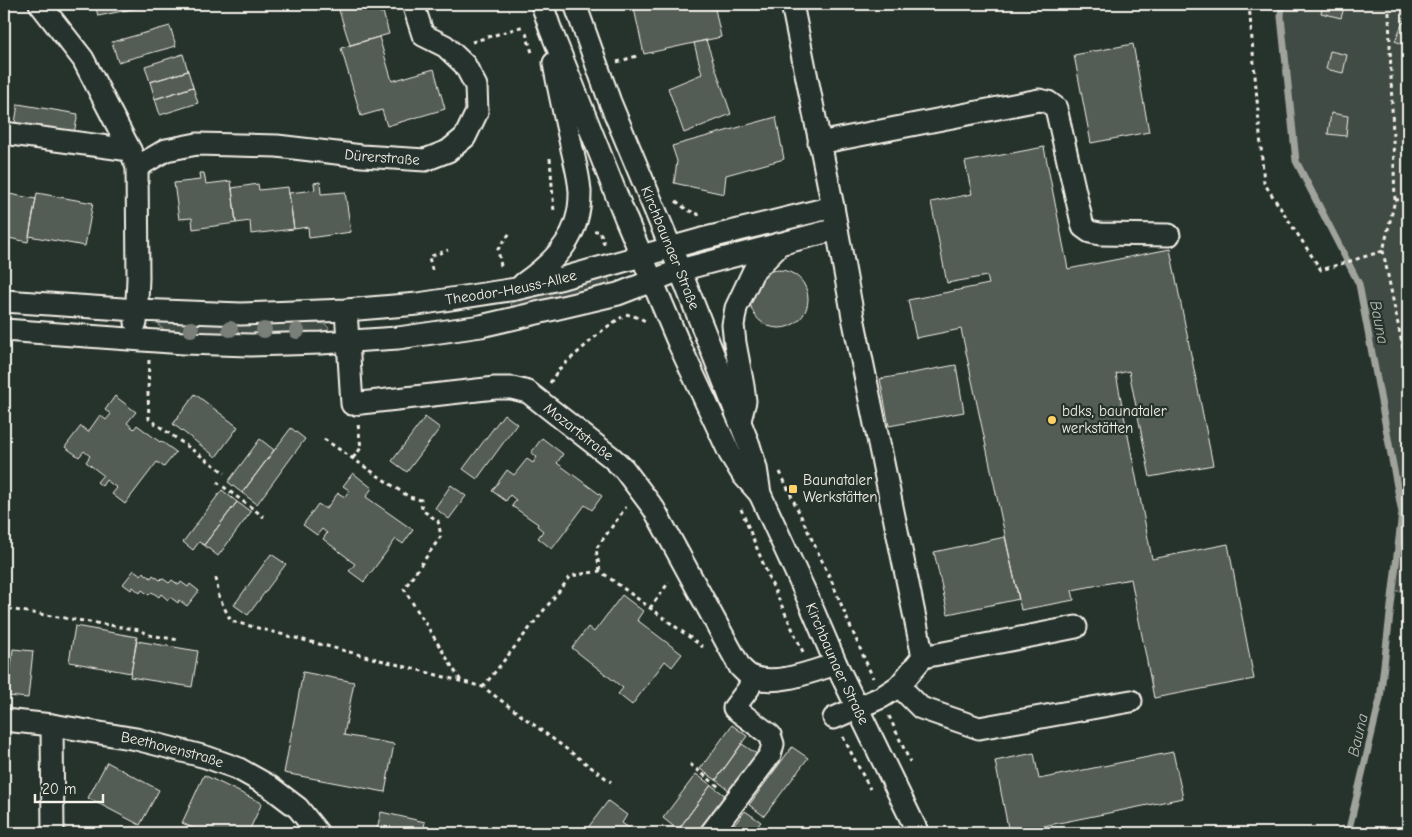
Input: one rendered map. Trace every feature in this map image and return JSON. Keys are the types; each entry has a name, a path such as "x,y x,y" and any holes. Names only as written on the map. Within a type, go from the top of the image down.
{"street":[{"path":"40,4 82,59 134,159 137,310 143,340"},
{"name":"Dürerstraße","path":"134,159 197,144 277,146 362,156 425,160 448,151 465,137 477,112 476,86 465,65 444,46 423,36 413,4"},
{"name":"Kirchbaunaer Straße","path":"542,4 652,281 730,454 743,475 760,494"},
{"name":"Kirchbaunaer Straße","path":"575,4 610,102 680,270 740,423 756,468 760,494 836,664 918,833"},
{"path":"792,4 854,322 923,657"},
{"name":"Kirchbaunaer Straße","path":"516,288 543,270 558,255 575,226 578,211 580,189 551,50 550,28"},
{"path":"819,142 1039,100 1048,102 1056,108 1082,227 1090,232 1100,234 1170,235"},
{"path":"4,132 134,159"},
{"name":"Theodor-Heuss-Allee","path":"4,301 137,310 241,314 346,310 418,304 516,288 563,278 832,207"},
{"name":"Theodor-Heuss-Allee","path":"4,330 184,343 250,345 348,342 398,338 481,326 618,294 680,270 837,229"},
{"path":"740,423 745,401 733,325 736,308 753,272 775,250 778,244"},
{"name":"Theodor-Heuss-Allee","path":"618,294 632,295 649,300 665,310"},
{"path":"346,310 352,404 356,403"},
{"name":"Mozartstraße","path":"356,403 495,388 512,388 528,392 611,457 640,488 654,509 740,667 746,674 752,677"},
{"path":"834,718 890,691 923,657 1076,626"},
{"path":"711,833 770,755 773,744 770,735 734,708 749,688 752,677 762,679 783,678 836,664"},
{"path":"890,691 921,708 979,728 1131,701"},
{"name":"Beethovenstraße","path":"4,720 52,725 136,739 206,757 237,768 269,786 298,808 318,833"},
{"path":"52,725 52,833"}],"path":[{"path":"1249,4 1264,183 1321,270 1383,251"},
{"path":"1390,4 1395,200 1383,251 1408,374"},
{"path":"447,49 524,26"},
{"path":"611,63 637,56"},
{"path":"1395,200 1408,199"},
{"path":"501,266 498,249 510,233"},
{"path":"432,270 429,257 448,250"},
{"path":"539,401 558,370 604,329 626,314"},
{"path":"143,340 149,419 225,473"},
{"path":"353,458 360,448 356,403"},
{"path":"324,439 409,497 421,500 422,510 438,521 440,536 404,589 461,682"},
{"path":"217,482 264,517"},
{"path":"640,488 596,549 600,571 709,651"},
{"path":"650,608 673,576 687,569"},
{"path":"482,687 571,576 600,571"},
{"path":"216,578 219,597 231,621 482,687 612,782"},
{"path":"832,582 848,621 890,691"},
{"path":"8,609 140,630 148,635 178,640"},
{"path":"690,764 736,799"}],"shaded area":[{"path":"1282,4 1408,4 1408,591 1393,591 1402,513 1359,284 1296,161 1281,17"},
{"path":"607,272 611,288 513,309 511,303 564,284"},
{"path":"163,320 194,323 319,323 325,324 329,328 327,332 299,336 171,333 159,325 159,322"}],"building":[{"path":"95,4 157,4 98,16"},
{"path":"337,4 377,4 380,13 383,12 389,34 350,45"},
{"path":"633,4 714,4 721,37 644,54"},
{"path":"1323,4 1345,4 1341,18 1321,13"},
{"path":"1403,22 1408,24 1408,46 1395,41"},
{"path":"4,26 9,26 6,85 4,85"},
{"path":"170,26 176,46 118,62 112,42"},
{"path":"379,37 392,81 434,69 445,109 387,126 382,110 361,116 341,48"},
{"path":"706,40 731,114 684,133 668,88 702,74 694,43"},
{"path":"1133,44 1149,132 1091,143 1074,55"},
{"path":"1330,51 1347,55 1343,73 1326,69"},
{"path":"183,54 188,71 150,82 145,66"},
{"path":"188,71 193,87 155,99 150,82"},
{"path":"193,87 198,103 160,115 155,99"},
{"path":"18,104 78,114 74,133 15,123"},
{"path":"1331,113 1348,116 1346,136 1328,134"},
{"path":"776,117 784,159 726,175 724,194 674,183 677,161 672,146"},
{"name":"bdks, baunataler werkstätten","path":"1044,147 1068,269 1170,249 1213,465 1150,477 1129,371 1116,374 1152,559 1228,544 1254,679 1154,698 1131,579 1072,590 1074,600 1021,610 961,329 916,338 908,300 989,284 987,276 947,283 931,202 972,194 965,162"},
{"path":"199,173 204,173 206,184 231,181 236,223 193,229 192,218 179,219 174,183 200,180"},
{"path":"320,182 321,194 345,192 351,232 309,238 308,227 294,229 289,193 315,190 314,183"},
{"path":"258,184 259,190 288,187 294,229 251,234 250,221 236,223 232,188"},
{"path":"4,193 36,199 28,242 4,237"},
{"path":"37,193 93,203 85,246 29,236"},
{"path":"779,270 790,272 803,283 808,299 806,310 795,323 779,328 768,326 755,315 750,299 752,288 763,275"},
{"path":"956,365 964,412 889,426 880,379"},
{"path":"195,394 238,427 216,457 173,424"},
{"path":"115,396 136,412 127,423 134,429 137,425 176,452 164,467 157,462 125,504 112,494 117,488 106,480 102,486 97,482 103,475 86,462 90,456 84,451 79,457 65,447 81,426 88,432 100,415 106,420 111,414 105,410"},
{"path":"504,414 517,424 477,479 463,469"},
{"path":"425,417 440,428 407,472 392,461"},
{"path":"291,428 305,439 257,504 242,493"},
{"path":"542,438 563,454 557,463 602,496 592,510 585,505 552,549 538,538 543,531 537,526 538,524 512,506 516,500 510,495 506,501 492,491 507,470 514,475 527,459 533,463 537,457 531,453"},
{"path":"260,439 274,450 242,493 228,482"},
{"path":"353,473 372,488 366,497 413,530 403,544 396,539 364,582 349,571 355,564 323,539 327,533 322,529 317,535 303,525 318,504 326,509 338,493 345,497 349,490 343,486"},
{"path":"451,485 466,496 449,519 435,508"},
{"path":"222,490 237,502 204,545 199,542 193,550 183,542"},
{"path":"237,502 251,512 218,556 204,545"},
{"path":"1005,537 1019,599 948,614 934,552"},
{"path":"271,554 286,564 248,615 234,605"},
{"path":"134,570 141,575 143,572 151,578 153,575 160,580 162,578 169,583 172,580 179,585 181,582 188,587 190,584 199,591 187,606 179,600 178,603 170,597 168,600 161,594 159,597 152,592 149,595 142,590 140,593 133,587 131,590 123,584"},
{"path":"622,595 643,611 637,620 682,654 672,667 665,661 632,705 618,694 623,688 572,648 588,627 594,632"},
{"path":"75,626 137,637 131,673 69,662"},
{"path":"137,641 198,651 192,687 130,677"},
{"path":"13,649 33,651 28,698 8,696"},
{"path":"303,672 354,682 344,735 394,744 385,792 284,773"},
{"path":"732,725 747,736 716,780 700,769"},
{"path":"742,744 757,754 730,791 716,780"},
{"path":"792,747 808,758 764,816 749,805"},
{"path":"1173,752 1183,798 1009,833 995,761 1034,753 1039,779"},
{"path":"107,762 159,790 140,825 88,798"},
{"path":"696,774 711,785 678,830 663,818"},
{"path":"204,775 262,803 248,833 204,833 182,823"},
{"path":"711,785 726,796 698,833 683,833 678,830"},
{"path":"608,801 627,815 622,823 636,833 584,833"},
{"path":"745,811 761,822 752,833 728,833"},
{"path":"381,812 425,822 423,833 376,833"},
{"path":"4,815 11,819 5,830 11,833 4,833"}],"waterway":[{"name":"Bauna","path":"1282,4 1281,17 1296,161 1359,284 1402,513 1380,699 1348,833"}],"place":[{"name":"bdks, baunataler werkstätten","path":"1052,420"},
{"name":"Baunataler Werkstätten","path":"793,489"}]}
